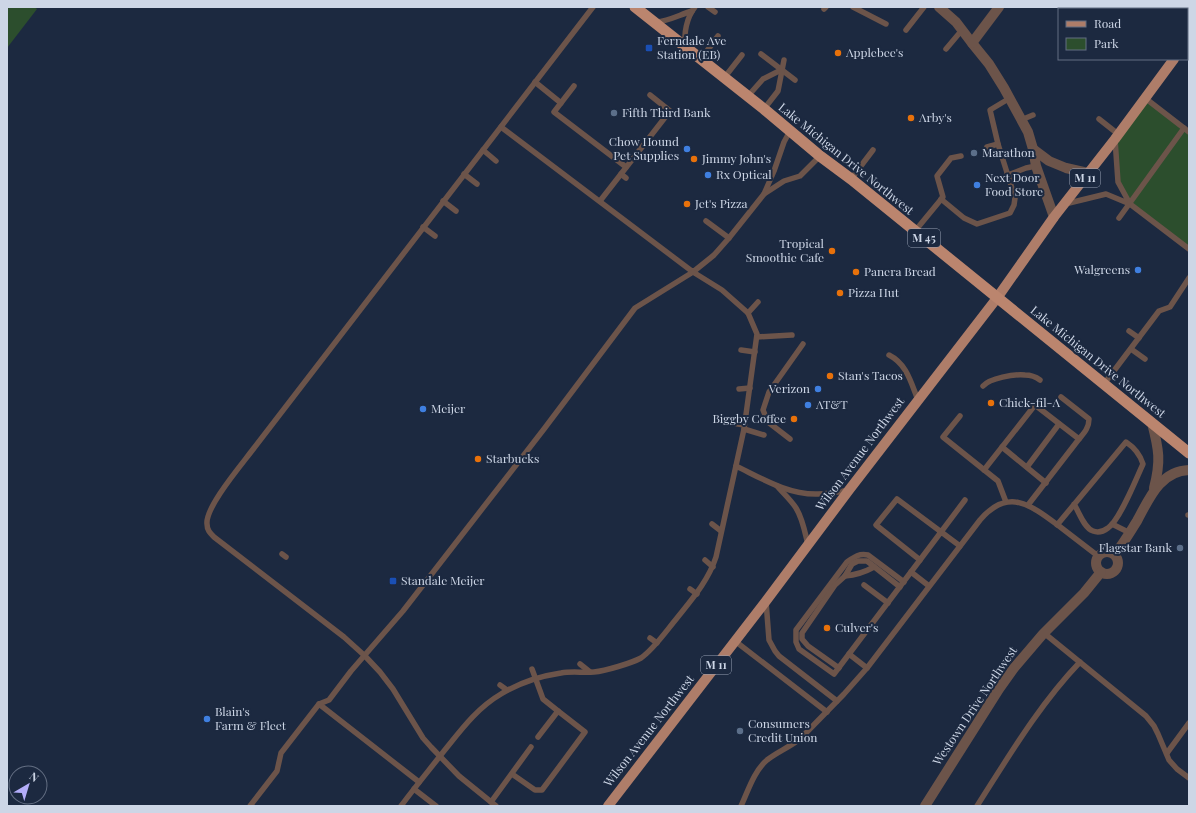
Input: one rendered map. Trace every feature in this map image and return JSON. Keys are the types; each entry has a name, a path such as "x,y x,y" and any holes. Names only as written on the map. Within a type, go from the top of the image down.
{"highway":[{"name":"Lake Michigan Drive Northwest","path":"635,7 748,96 820,156 851,179 1189,453"}],"main road":[{"name":"Wilson Avenue Northwest","path":"608,806 996,298 1054,217 1117,137 1173,60"}],"street":[{"path":"938,7 956,22 989,64 1010,98 1028,132 1036,166 1054,217"},
{"path":"972,43 999,7"},
{"path":"1033,149 1049,161 1066,168 1088,173"},
{"path":"1152,423 1160,459 1154,490"},
{"path":"1115,554 1130,533 1154,490 1161,481 1173,473 1181,470 1189,470"},
{"path":"1104,552 1115,554 1118,561 1118,568 1108,574 1101,572 1097,567 1098,556 1104,552"},
{"name":"Westown Drive Northwest","path":"925,806 1003,684 1025,654 1101,572"}],"lane":[{"path":"531,746 493,804 458,776 439,757 423,738 389,684 365,656 344,637 214,537 208,529 207,520 211,508 220,494 593,7"},
{"path":"708,7 715,12"},
{"path":"853,7 886,24"},
{"path":"906,30 924,7"},
{"path":"654,22 666,21 693,9"},
{"path":"687,49 685,33 693,9"},
{"path":"946,49 962,30"},
{"path":"701,59 718,36"},
{"path":"761,54 795,80"},
{"path":"724,78 742,55"},
{"path":"764,109 778,91 784,60"},
{"path":"748,96 763,79 781,70"},
{"path":"535,82 561,103"},
{"path":"574,86 554,112 626,167"},
{"path":"600,201 672,112 650,95"},
{"path":"940,199 964,218 977,224 1010,213 1014,205 1015,198 998,144 990,110 1010,98"},
{"path":"1119,218 1187,130 1145,98"},
{"path":"1021,120 1033,115"},
{"path":"1099,119 1117,137 1118,182 1130,204"},
{"path":"401,806 471,718 507,690 536,679 562,672 590,672 617,667 640,658 657,643 697,594 713,567 736,466 750,388 757,334 748,313 722,290 693,272 501,126"},
{"path":"250,806 277,771 281,753 319,704 329,700 351,671 403,611 635,308 693,272 714,255 729,238 764,194 790,130"},
{"path":"987,147 998,144"},
{"path":"483,150 496,161"},
{"path":"851,179 873,150"},
{"path":"764,194 784,181 800,176 820,156"},
{"path":"915,231 943,196 937,176 951,158 961,156"},
{"path":"1008,176 1026,168 1036,166"},
{"path":"464,174 477,184"},
{"path":"621,174 626,178"},
{"path":"1065,204 1106,194 1130,204 1189,249"},
{"path":"443,201 456,211"},
{"path":"706,220 729,238"},
{"path":"424,227 435,236"},
{"path":"1104,384 1159,312 1170,307 1188,281"},
{"path":"748,313 758,302"},
{"path":"1129,331 1139,338"},
{"path":"757,338 792,335"},
{"path":"790,439 768,422 763,410 769,392 803,344"},
{"path":"1131,349 1145,359"},
{"path":"741,350 755,352"},
{"path":"889,355 899,361 904,368 918,400"},
{"path":"983,386 986,382 992,380 1026,374 1034,376 1040,380"},
{"path":"740,389 750,388"},
{"path":"1028,505 1087,430 1089,424 1089,419 1061,396"},
{"path":"984,470 1035,405 1079,439"},
{"path":"960,416 943,438 998,480 1006,502"},
{"path":"732,422 764,435"},
{"path":"1027,467 1059,424"},
{"path":"1057,525 1074,504 1126,442 1135,448 1144,464 1117,518 1108,528 1102,532 1094,531 1087,527 1074,504"},
{"path":"1002,447 1046,483"},
{"path":"736,466 776,486 810,494 823,494 849,490"},
{"path":"776,486 792,501 798,511 808,545"},
{"path":"920,560 876,525 897,499 960,546"},
{"path":"902,584 868,555 862,554 856,556 847,562 796,630 796,642 799,649 834,674 888,603 965,500"},
{"path":"741,806 762,765 770,757 791,746 801,738 867,668 960,546 992,507 1006,502 1028,505 1040,512 1098,556"},
{"path":"712,524 721,531"},
{"path":"1112,524 1130,533"},
{"path":"705,560 713,567"},
{"path":"839,668 802,640 802,632 832,589 845,576 852,564 858,561 867,561 902,584"},
{"path":"845,576 852,576 874,567"},
{"path":"911,572 929,586"},
{"path":"864,585 888,603"},
{"path":"690,589 697,594"},
{"path":"766,600 769,640 775,651 779,656 837,701"},
{"path":"670,613 676,618"},
{"path":"1044,633 1146,716 1156,730 1169,760 1189,778"},
{"path":"650,638 657,643"},
{"path":"735,641 827,712"},
{"path":"849,654 867,668"},
{"path":"624,658 629,662"},
{"path":"977,806 1029,725 1080,662"},
{"path":"580,664 590,672"},
{"path":"512,774 535,790 542,790 585,732 543,699 532,669"},
{"path":"500,685 507,690"},
{"path":"319,704 420,782"},
{"path":"475,704 481,709"},
{"path":"538,737 558,711"},
{"path":"1167,753 1189,723"},
{"path":"414,789 436,806"}],"green space":[{"path":"7,7 34,7 37,9 7,48"},
{"path":"1145,98 1189,132 1189,249 1130,204 1118,182 1115,139"}],"place":[{"name":"Ferndale Ave Station (EB)","path":"649,48"},
{"name":"Applebee's","path":"838,53"},
{"name":"Fifth Third Bank","path":"614,113"},
{"name":"Arby's","path":"911,118"},
{"name":"Chow Hound Pet Supplies","path":"687,149"},
{"name":"Marathon","path":"974,153"},
{"name":"Jimmy John's","path":"694,159"},
{"name":"Rx Optical","path":"708,175"},
{"name":"Next Door Food Store","path":"977,185"},
{"name":"Jet's Pizza","path":"687,204"},
{"name":"Tropical Smoothie Cafe","path":"832,251"},
{"name":"Walgreens","path":"1138,270"},
{"name":"Panera Bread","path":"856,272"},
{"name":"Pizza Hut","path":"840,293"},
{"name":"Stan's Tacos","path":"830,376"},
{"name":"Verizon","path":"818,389"},
{"name":"Chick-fil-A","path":"991,403"},
{"name":"AT&T","path":"808,405"},
{"name":"Meijer","path":"423,409"},
{"name":"Biggby Coffee","path":"794,419"},
{"name":"Starbucks","path":"478,459"},
{"name":"Flagstar Bank","path":"1180,548"},
{"name":"Standale Meijer","path":"393,581"},
{"name":"Culver's","path":"827,628"},
{"name":"Blain's Farm & Fleet","path":"207,719"},
{"name":"Consumers Credit Union","path":"740,731"}]}
